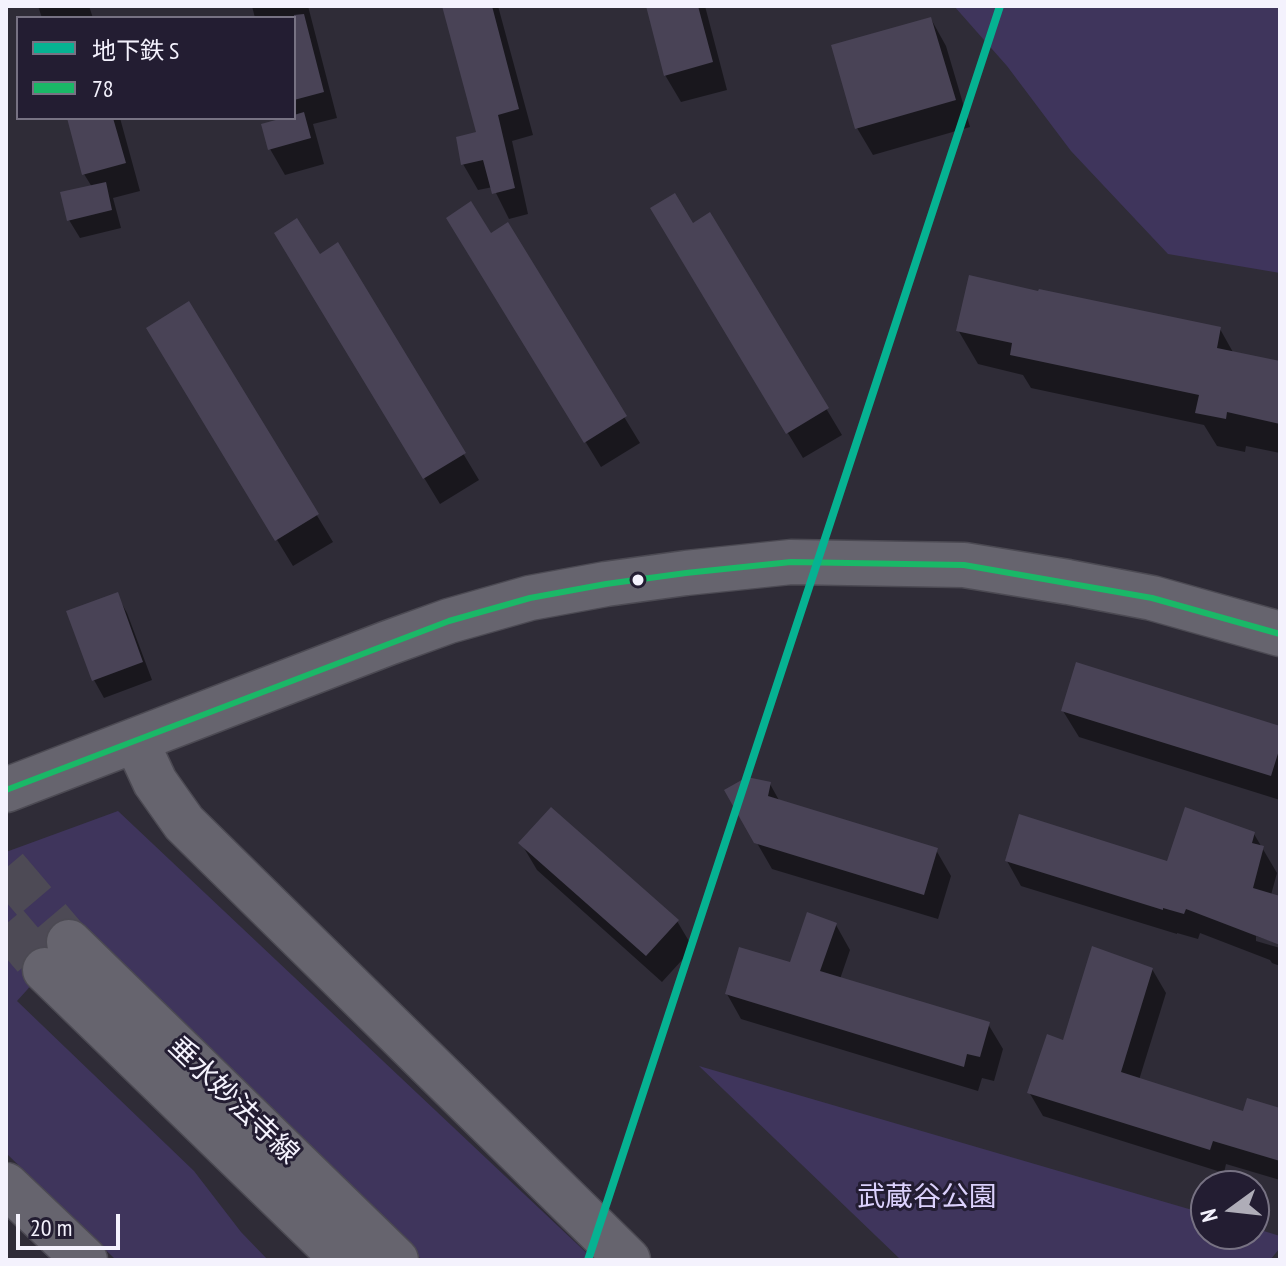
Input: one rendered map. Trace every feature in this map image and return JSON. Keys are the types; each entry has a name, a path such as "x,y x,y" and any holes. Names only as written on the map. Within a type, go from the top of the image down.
{"street":[{"path":"6,790 449,621 530,598 673,574 791,562 964,565 1152,598 1280,634"},
{"path":"136,741 155,782 184,823 628,1260"},
{"name":"垂水妙法寺線","path":"344,1260 57,956 396,1260"},
{"path":"6,1185 85,1260"}],"green space":[{"path":"954,6 1280,6 1280,273 1168,254 1071,151 1007,66"},
{"path":"118,811 594,1260 423,1260 45,970 17,1001 194,1171 241,1232 268,1260 116,1260 6,1153 6,852"},
{"name":"武蔵谷公園","path":"699,1066 1190,1209 1190,1250 1270,1250 1270,1233 1280,1236 1280,1248 1270,1260 901,1260"}],"building":[{"path":"442,6 492,6 519,109 498,115 515,188 492,194 483,160 461,165 456,137 476,132"},
{"path":"646,6 698,6 713,62 664,76"},
{"path":"304,14 324,92 296,99 296,16"},
{"path":"931,17 956,100 855,129 831,45"},
{"path":"304,112 311,138 268,150 261,124 296,120 296,114"},
{"path":"68,120 114,120 126,163 82,175"},
{"path":"106,182 112,210 67,221 60,192"},
{"path":"675,193 693,223 710,212 829,408 786,434 650,208"},
{"path":"471,201 491,233 508,222 627,416 584,443 446,218"},
{"path":"297,218 320,254 338,242 466,453 423,479 274,233"},
{"path":"969,275 1221,327 1217,348 1280,361 1280,424 1227,412 1226,419 1195,413 1199,395 1010,355 1012,343 956,331"},
{"path":"189,301 319,514 275,541 146,328"},
{"path":"118,592 143,662 92,681 66,611"},
{"path":"1076,662 1280,726 1280,747 1271,776 1061,711"},
{"path":"747,777 771,782 768,796 938,848 924,895 754,843 724,790"},
{"path":"551,807 679,920 646,956 518,843"},
{"path":"1185,807 1255,832 1252,843 1264,846 1253,888 1280,896 1280,945 1186,909 1184,914 1163,910 1005,861 1019,814 1167,861"},
{"path":"807,912 837,923 820,971 990,1022 980,1057 967,1054 964,1067 725,994 739,947 790,962"},
{"path":"1092,946 1153,968 1121,1072 1243,1111 1247,1098 1280,1108 1280,1161 1213,1141 1210,1150 1027,1093 1047,1034 1063,1040"}],"tunnel":[{"path":"6,868 69,942"},
{"path":"6,924 45,970"}],"metro line":[{"name":"S","path":"588,1260 1000,6"}],"transit line":[{"name":"78","path":"6,790 449,621 530,598 686,573 791,562 964,565 1152,598 1280,634"}]}
